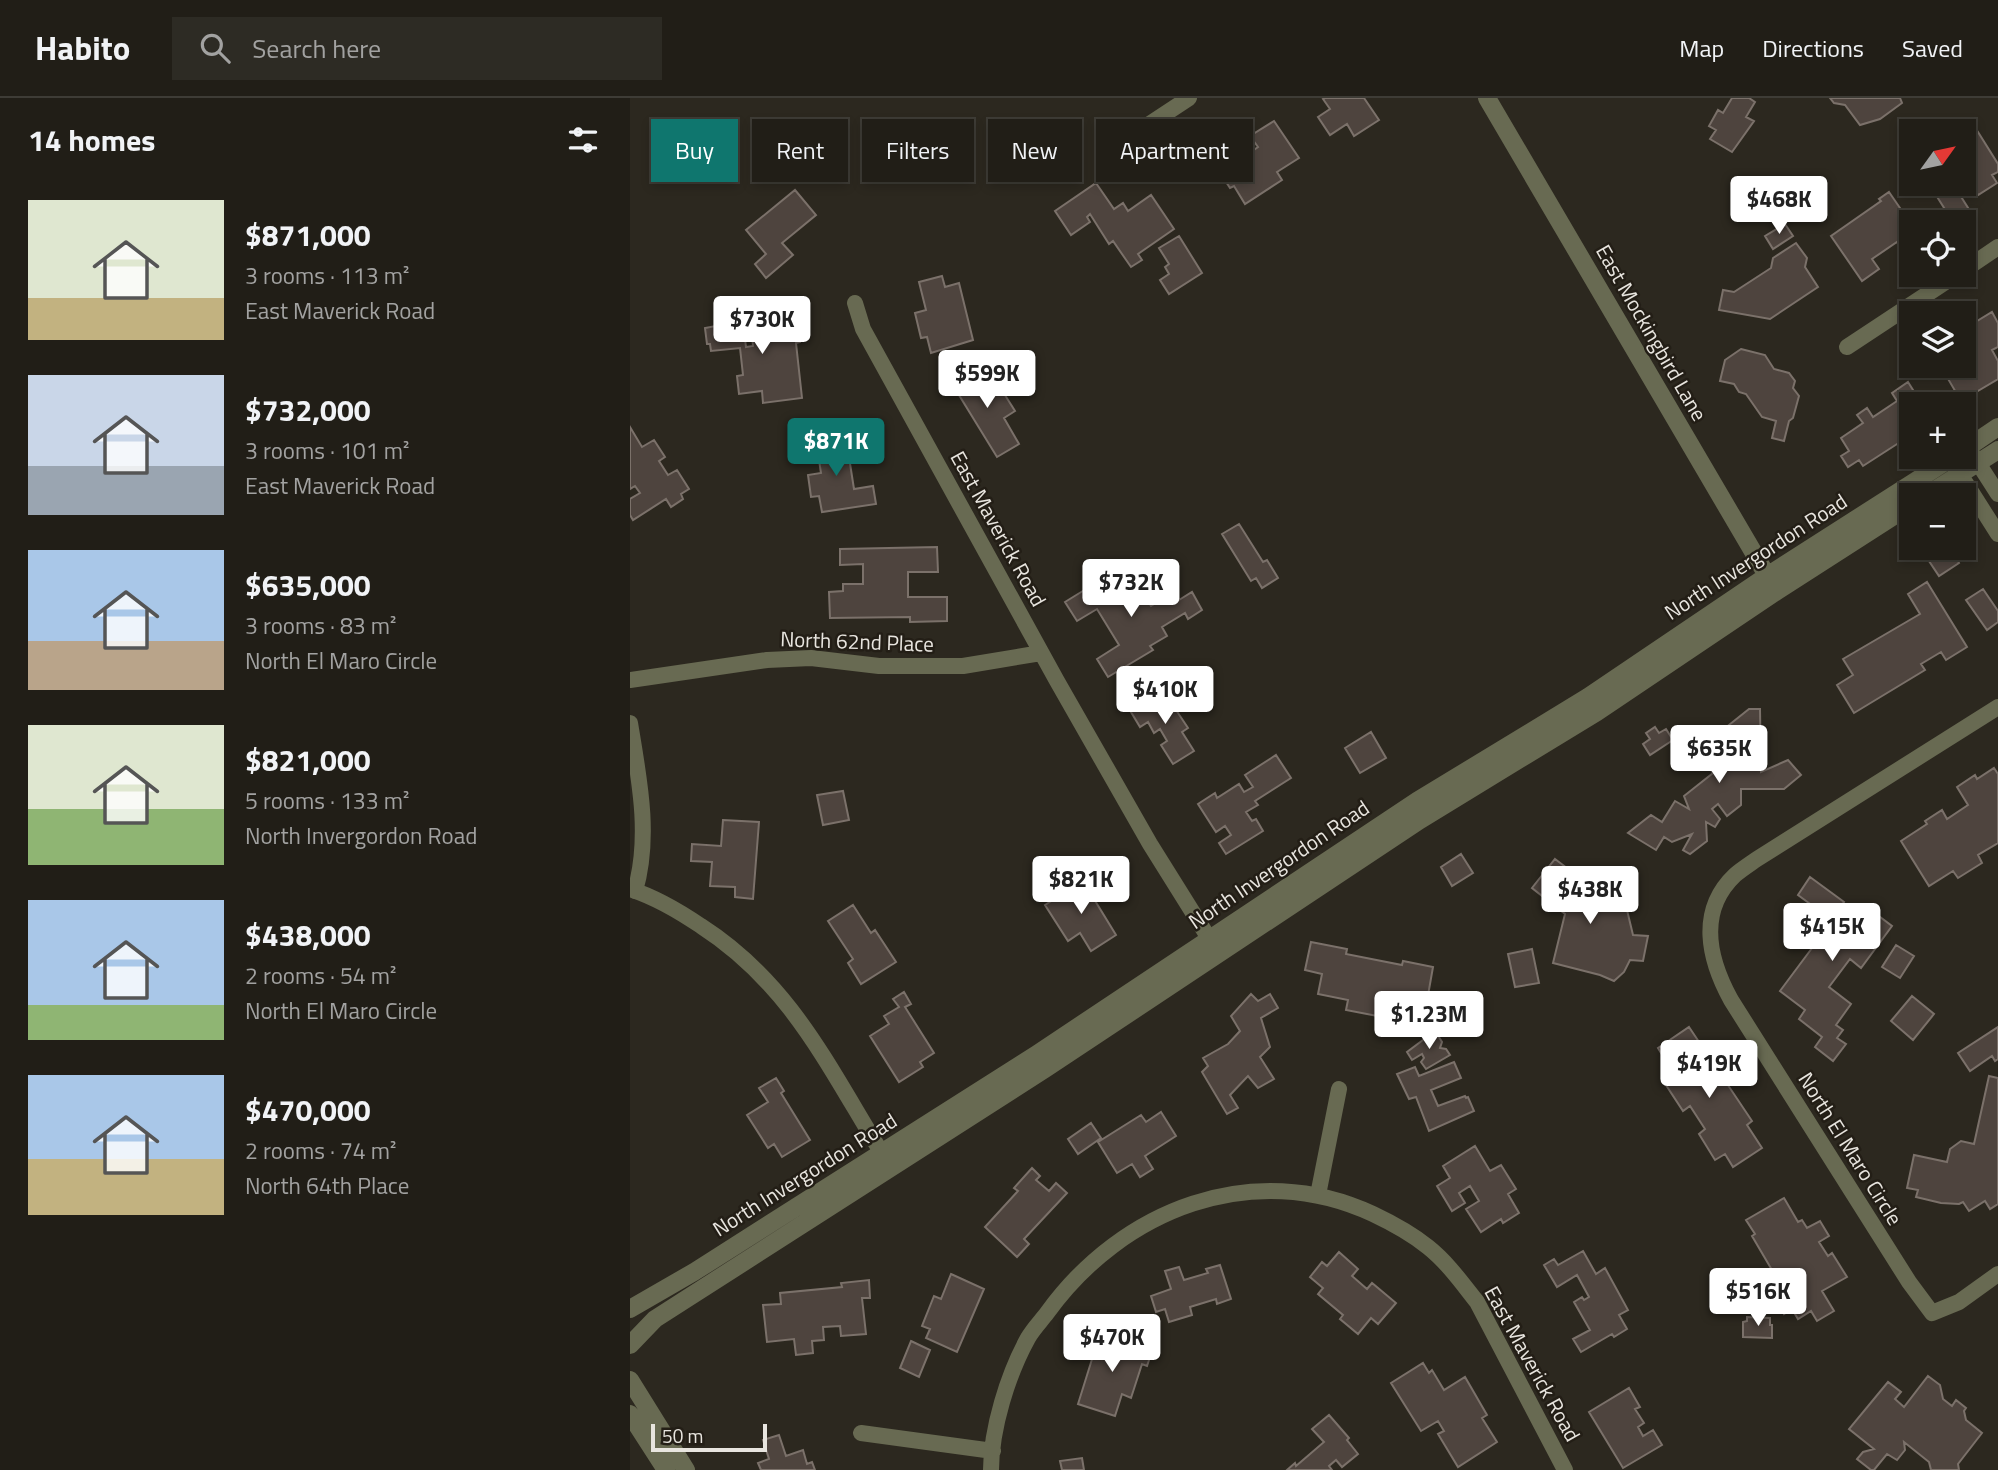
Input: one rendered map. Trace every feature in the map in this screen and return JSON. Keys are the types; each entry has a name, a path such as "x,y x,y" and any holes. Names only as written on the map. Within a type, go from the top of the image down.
{"street":[{"path":"1157,119 1189,98"},
{"name":"East Mockingbird Lane","path":"1487,98 1772,583"},
{"path":"1976,262 1998,247"},
{"path":"1847,347 1938,287"},
{"name":"East Maverick Road","path":"855,303 863,329 1041,653 1150,844 1214,946"},
{"name":"North Invergordon Road","path":"1976,441 1998,427"},
{"path":"1946,483 1998,450"},
{"path":"1978,463 1998,494"},
{"name":"North Invergordon Road","path":"630,1309 1045,1069 1214,946 1597,712 1772,583 1935,469"},
{"path":"1960,469 1960,474 1998,534"},
{"name":"North Invergordon Road","path":"1772,583 1899,512"},
{"name":"North 62nd Place","path":"630,680 767,660 811,659 879,666 962,666 1041,653"},
{"name":"North El Maro Circle","path":"1998,707 1734,876 1716,900 1710,942 1717,974 1731,1000 1909,1282 1932,1313 1959,1302 1998,1275"},
{"path":"630,723 643,828 643,850 632,890 682,913 715,935 763,975 800,1020 886,1161"},
{"path":"1318,1195 1339,1089"},
{"name":"North Invergordon Road","path":"630,1345 655,1318 886,1161"},
{"name":"East Maverick Road","path":"991,1470 997,1428 1012,1373 1029,1337 1079,1273 1110,1246 1142,1224 1207,1199 1264,1191 1318,1195 1346,1203 1385,1220 1428,1247 1446,1264 1477,1302 1558,1468"},
{"path":"633,1393 686,1470"},
{"path":"630,1415 666,1470"},
{"path":"861,1433 993,1451"}],"building":[{"path":"1364,98 1379,120 1354,136 1347,124 1330,135 1318,117 1330,109 1323,99"},
{"path":"1732,98 1749,98 1755,102 1746,117 1754,121 1732,152 1710,139 1716,130 1709,126 1718,110 1723,113"},
{"path":"1830,98 1900,98 1902,103 1880,119 1860,125 1845,105 1834,103"},
{"path":"1274,121 1299,158 1277,172 1282,180 1245,204 1234,186 1230,188 1226,182 1253,182 1253,150 1258,147 1253,140 1253,134"},
{"path":"1978,132 1998,164 1998,172 1992,175 1997,183 1978,195 1976,192"},
{"path":"1096,183 1114,209 1123,203 1128,211 1151,195 1174,229 1138,254 1142,260 1131,267 1113,241 1109,244 1090,214 1087,217 1090,222 1071,235 1055,211"},
{"path":"795,190 816,215 782,243 793,255 766,278 755,264 766,254 746,230"},
{"path":"1889,192 1901,210 1899,210 1899,245 1897,242 1872,259 1879,269 1862,281 1831,236 1881,201 1879,199"},
{"path":"1937,196 1961,196 1969,210 1945,210"},
{"path":"1785,224 1793,236 1773,249 1765,236"},
{"path":"1179,236 1202,273 1169,294 1160,280 1169,274 1165,267 1169,264 1159,248"},
{"path":"1796,243 1807,258 1805,267 1818,287 1770,319 1719,310 1723,290 1734,292 1771,268 1773,258"},
{"path":"942,276 945,287 959,283 973,340 931,353 927,337 921,338 915,313 926,310 919,282"},
{"path":"1992,312 1998,323 1998,347 1992,350 1998,361 1998,379 1976,392 1956,392 1948,378 1976,378 1976,322"},
{"path":"742,315 746,347 753,346 751,325 798,320 800,342 796,343 802,398 763,403 762,391 739,394 737,376 743,375 740,348 711,351 710,344 707,344 705,328 716,326 715,318"},
{"path":"1741,349 1765,355 1774,369 1789,373 1795,381 1793,388 1799,396 1784,441 1772,438 1776,421 1762,417 1746,394 1739,392 1734,384 1720,381 1725,360"},
{"path":"976,367 989,389 998,384 1015,411 1004,418 1019,444 997,457 951,382"},
{"path":"1908,382 1914,392 1899,392 1899,443 1863,466 1859,460 1848,467 1841,456 1849,451 1841,438 1863,423 1857,415 1867,408 1873,417 1897,401 1892,393"},
{"path":"630,427 642,447 654,440 665,457 659,461 668,475 677,470 689,489 681,494 683,499 671,507 666,499 633,520 630,515 630,499 640,493 635,486 630,489"},
{"path":"846,438 854,489 873,486 876,504 822,512 819,496 811,497 808,475 821,473 819,460 810,461 807,443"},
{"path":"1239,524 1263,562 1267,560 1278,578 1262,588 1256,578 1251,581 1222,534"},
{"path":"937,547 938,572 908,572 908,597 947,597 947,621 910,622 910,617 830,618 829,592 843,591 843,584 863,584 863,564 840,565 840,549"},
{"path":"1928,560 1957,560 1959,563 1939,576"},
{"path":"1130,573 1151,606 1174,592 1179,600 1192,592 1202,610 1188,619 1185,613 1162,627 1167,636 1150,646 1153,650 1108,677 1097,659 1119,645 1097,609 1077,621 1065,602 1086,589 1091,597"},
{"path":"1927,582 1967,647 1946,660 1941,652 1921,664 1925,670 1854,713 1837,685 1853,675 1843,659 1920,614 1908,594"},
{"path":"1983,589 1998,611 1998,622 1987,630 1966,600"},
{"path":"1164,692 1188,728 1182,732 1194,751 1173,764 1161,745 1167,741 1160,729 1154,733 1148,722 1140,727 1131,712"},
{"path":"1749,709 1760,709 1761,772 1788,760 1801,775 1784,789 1741,789 1741,805 1727,816 1718,804 1712,809 1720,819 1715,827 1706,822 1707,841 1690,854 1683,850 1692,834 1672,842 1664,837 1656,850 1628,833 1651,815 1662,822 1675,801 1689,809 1684,796 1713,773 1701,757 1713,736 1724,736 1724,729"},
{"path":"1655,727 1659,733 1666,729 1673,740 1650,755 1643,744 1650,739 1646,733"},
{"path":"1371,732 1386,758 1360,773 1345,748"},
{"path":"1276,755 1291,778 1255,801 1258,805 1246,812 1252,821 1256,819 1263,831 1226,854 1219,843 1231,835 1225,826 1216,832 1198,804 1215,793 1217,798 1239,784 1244,792 1253,787 1245,775"},
{"path":"1994,768 1998,774 1998,843 1978,855 1982,863 1958,878 1953,871 1929,886 1901,841 1927,824 1925,821 1942,810 1947,819 1968,805 1957,787 1975,775 1977,779"},
{"path":"843,791 849,820 823,825 817,795"},
{"path":"723,820 759,822 753,899 735,897 735,887 710,886 712,862 691,861 692,844 721,846"},
{"path":"1461,854 1473,873 1452,886 1441,867"},
{"path":"1555,859 1568,869 1566,877 1578,889 1588,876 1609,893 1607,900 1618,903 1627,910 1633,935 1648,936 1643,961 1630,960 1624,972 1614,981 1553,963 1565,914 1532,888"},
{"path":"1810,877 1844,902 1842,905 1856,916 1864,905 1892,926 1861,968 1850,959 1829,987 1851,1004 1836,1025 1843,1030 1837,1038 1846,1044 1833,1061 1815,1047 1822,1037 1799,1019 1805,1010 1780,991 1824,932 1817,926 1825,915 1798,895"},
{"path":"1082,882 1086,889 1093,884 1100,895 1094,899 1116,935 1091,951 1080,933 1068,941 1045,905"},
{"path":"853,905 871,933 875,930 896,962 861,984 848,963 853,959 828,921"},
{"path":"1311,942 1347,949 1346,954 1402,965 1403,961 1433,967 1427,1001 1415,999 1413,1010 1395,1007 1393,1019 1346,1010 1348,1000 1318,994 1322,974 1305,970"},
{"path":"1896,945 1914,956 1900,978 1882,967"},
{"path":"1532,949 1539,983 1515,987 1508,954"},
{"path":"904,992 911,1004 905,1007 934,1053 920,1062 923,1067 899,1082 870,1036 889,1024 884,1016 899,1007 893,999"},
{"path":"1251,994 1258,1001 1270,994 1278,1008 1261,1018 1270,1047 1260,1057 1274,1079 1258,1088 1248,1076 1230,1095 1238,1108 1227,1114 1202,1072 1208,1066 1203,1058 1228,1044 1240,1031 1231,1016"},
{"path":"1912,996 1934,1014 1913,1040 1891,1021"},
{"path":"1689,1027 1752,1121 1747,1125 1762,1148 1733,1167 1725,1154 1715,1160 1699,1134 1705,1129 1690,1106 1683,1111 1664,1082 1686,1068 1680,1058 1669,1066 1658,1048"},
{"path":"1998,1027 1998,1059 1995,1061 1992,1056 1970,1071 1958,1053"},
{"path":"1435,1031 1442,1042 1440,1048 1446,1049 1450,1055 1426,1069 1421,1062 1424,1058 1422,1054 1412,1060 1407,1052"},
{"path":"1454,1062 1461,1078 1431,1090 1438,1106 1465,1096 1474,1111 1429,1131 1416,1097 1409,1099 1397,1074 1415,1067 1419,1076"},
{"path":"1989,1076 1998,1078 1998,1204 1990,1209 1985,1201 1969,1211 1963,1202 1941,1203 1916,1197 1918,1190 1907,1188 1914,1155 1947,1162 1950,1149 1961,1141 1974,1144"},
{"path":"776,1078 784,1091 781,1093 810,1140 782,1157 774,1144 768,1148 747,1115 768,1102 759,1088"},
{"path":"1161,1112 1176,1136 1145,1156 1153,1169 1140,1177 1132,1164 1117,1173 1098,1142 1141,1115 1146,1122"},
{"path":"1091,1123 1101,1138 1078,1154 1068,1139"},
{"path":"1475,1146 1490,1171 1501,1165 1516,1189 1508,1194 1519,1213 1503,1223 1501,1219 1481,1232 1466,1209 1479,1201 1470,1186 1459,1193 1465,1203 1452,1211 1437,1186 1450,1178 1443,1166"},
{"path":"1032,1168 1040,1176 1036,1180 1049,1191 1056,1183 1067,1193 1024,1239 1029,1244 1017,1257 985,1227 1018,1191 1014,1188"},
{"path":"1784,1198 1798,1222 1802,1220 1807,1228 1820,1221 1829,1236 1819,1242 1828,1256 1832,1253 1847,1277 1822,1291 1834,1311 1817,1321 1811,1311 1798,1319 1792,1309 1784,1314 1769,1288 1779,1282 1752,1236 1755,1234 1746,1220"},
{"path":"1583,1251 1596,1274 1605,1268 1628,1310 1619,1315 1627,1329 1614,1337 1612,1334 1581,1352 1573,1339 1590,1330 1574,1302 1582,1297 1584,1300 1589,1297 1577,1275 1557,1287 1544,1265 1554,1259 1558,1265"},
{"path":"1339,1252 1358,1269 1352,1276 1367,1289 1372,1283 1396,1303 1378,1324 1371,1318 1358,1334 1340,1319 1343,1315 1318,1294 1323,1288 1310,1277 1322,1262 1327,1266"},
{"path":"1220,1265 1231,1299 1217,1304 1216,1299 1190,1307 1192,1315 1169,1322 1165,1309 1156,1312 1151,1296 1171,1289 1165,1271 1179,1267 1184,1280 1208,1273 1206,1269"},
{"path":"951,1274 984,1289 957,1352 926,1338 930,1329 922,1326 934,1296 941,1299"},
{"path":"869,1280 870,1298 862,1298 866,1334 841,1336 840,1326 823,1327 824,1340 812,1341 813,1353 796,1355 794,1339 767,1342 763,1305 781,1304 780,1293 842,1287 841,1283"},
{"path":"1747,1317 1770,1318 1772,1338 1743,1337 1743,1322 1747,1321"},
{"path":"1092,1337 1107,1342 1109,1337 1152,1351 1147,1366 1142,1364 1131,1398 1122,1394 1115,1416 1078,1404 1093,1356 1086,1354"},
{"path":"911,1341 930,1350 919,1377 900,1368"},
{"path":"1423,1363 1429,1373 1432,1370 1444,1390 1465,1377 1487,1415 1482,1418 1497,1442 1458,1467 1438,1434 1444,1431 1438,1421 1421,1431 1391,1383"},
{"path":"1928,1376 1940,1385 1943,1399 1952,1406 1956,1400 1966,1408 1966,1420 1982,1433 1958,1464 1959,1470 1931,1470 1929,1462 1904,1442 1905,1450 1897,1460 1887,1454 1874,1470 1871,1470 1857,1459 1863,1452 1874,1449 1849,1429 1888,1382 1901,1392 1895,1399 1904,1407"},
{"path":"1629,1388 1640,1407 1635,1409 1644,1423 1638,1427 1643,1436 1653,1430 1662,1445 1623,1468 1589,1412"},
{"path":"1329,1415 1349,1438 1347,1440 1358,1454 1342,1467 1336,1460 1329,1466 1332,1470 1287,1470 1295,1463 1296,1466 1324,1442 1312,1429"},
{"path":"779,1435 786,1456 803,1450 807,1464 812,1462 815,1470 761,1470 758,1463 769,1459 763,1440"},
{"path":"1082,1458 1084,1470 1062,1470 1060,1461"}]}
